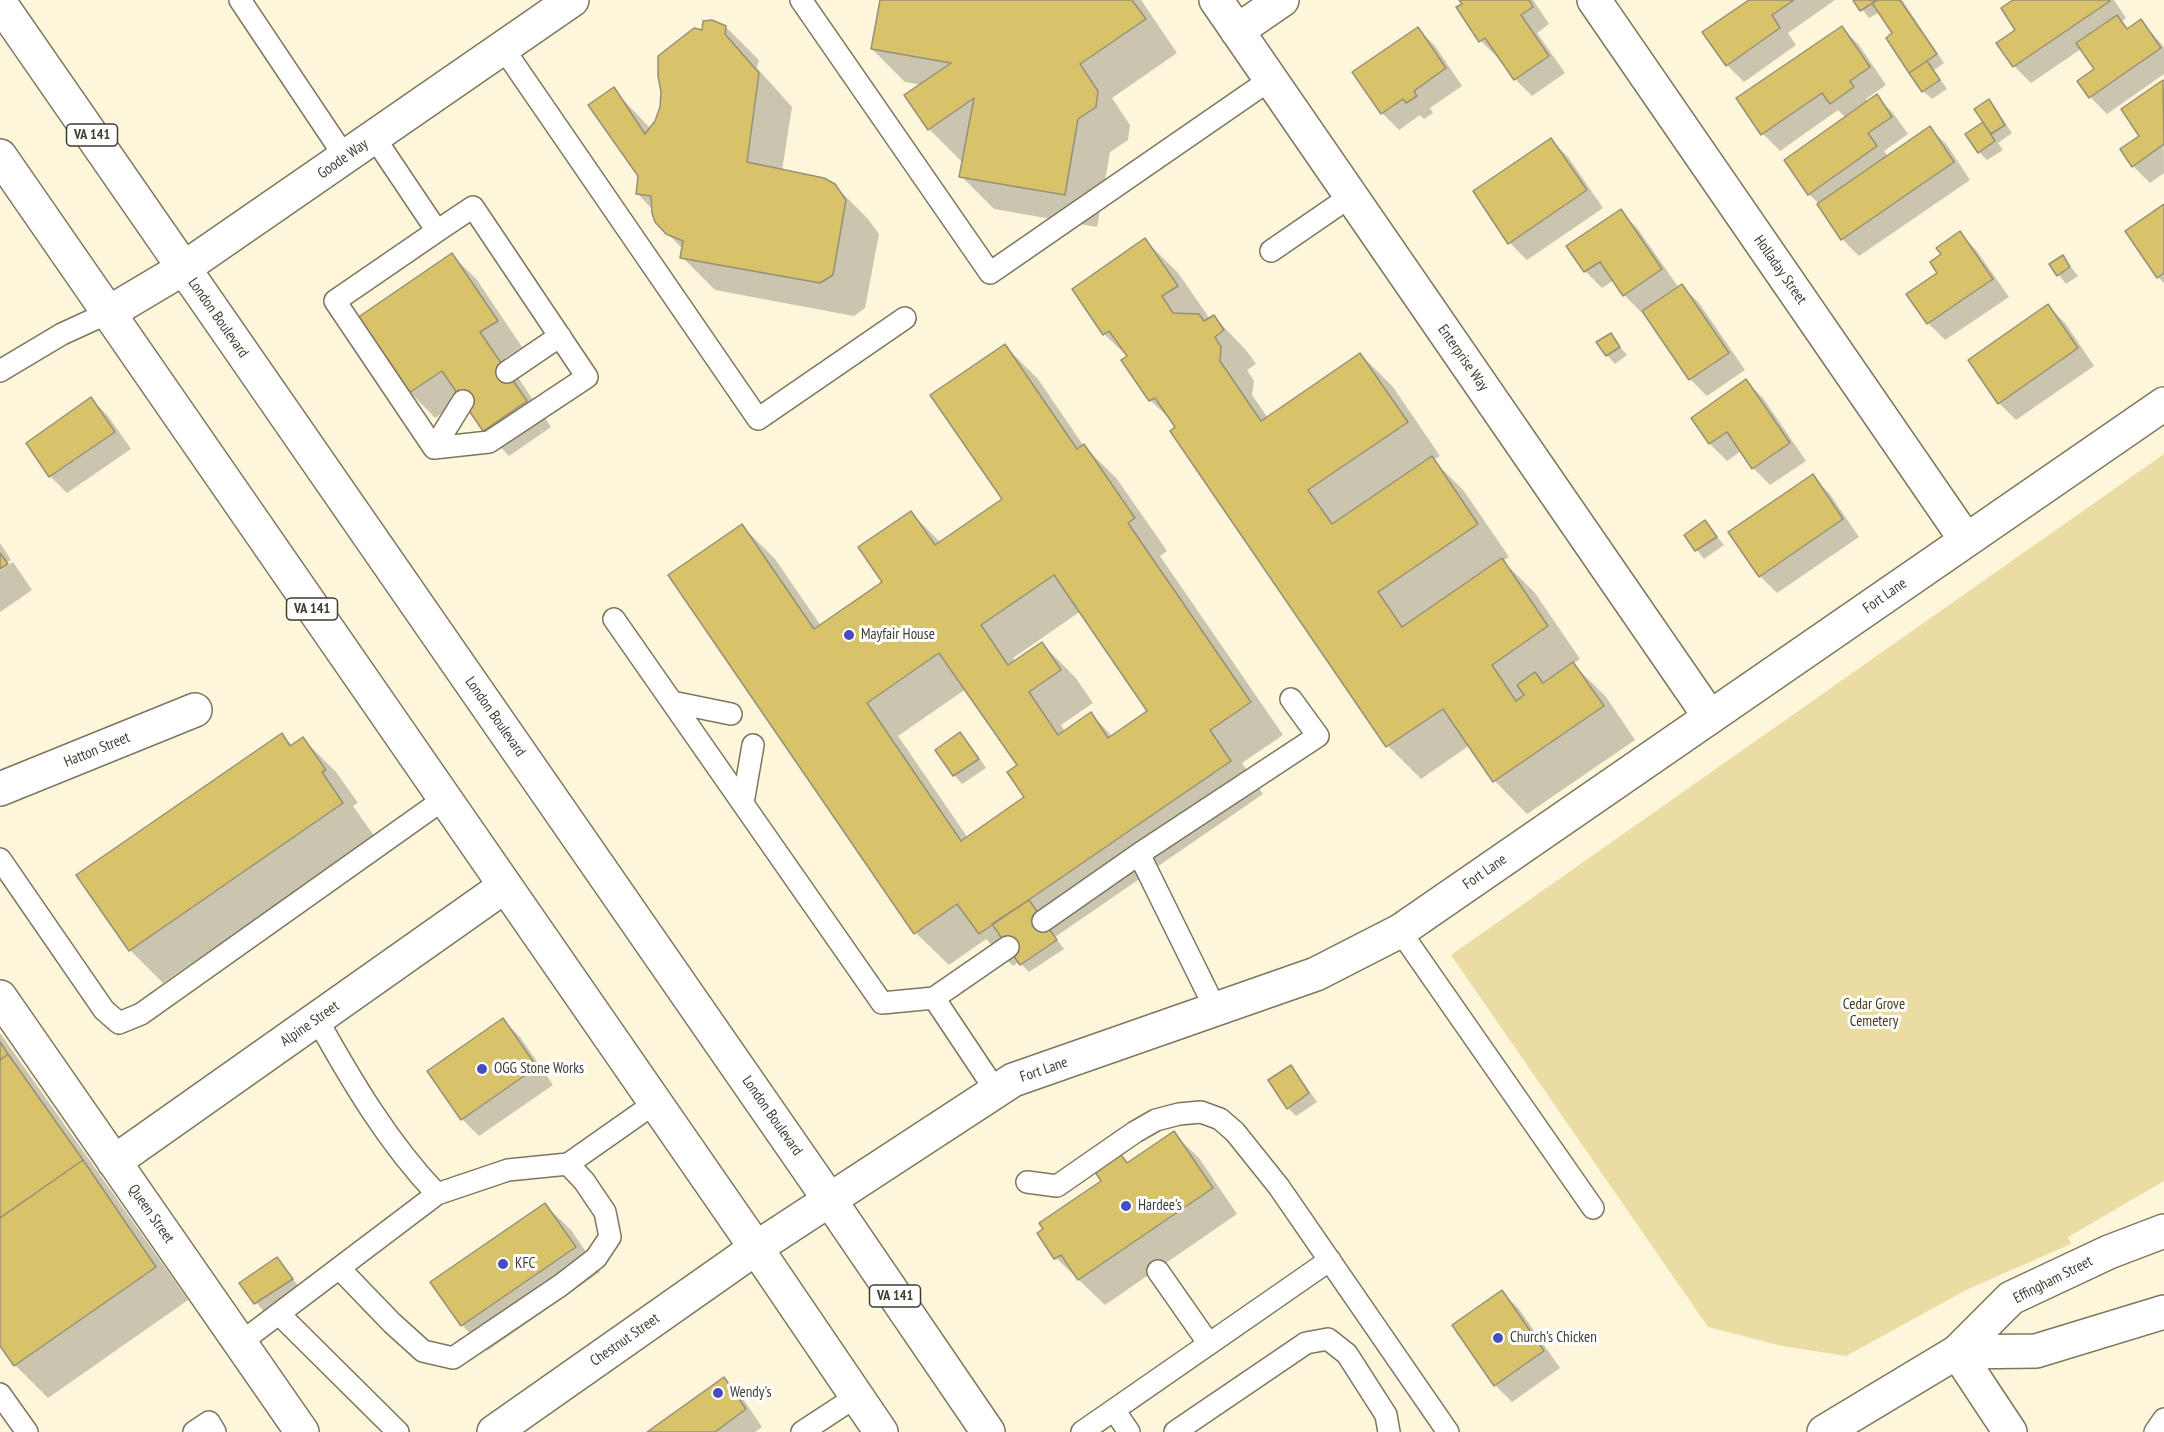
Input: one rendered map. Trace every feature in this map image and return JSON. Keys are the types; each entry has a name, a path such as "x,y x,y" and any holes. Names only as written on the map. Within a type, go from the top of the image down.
{"street":[{"name":"Goode Way","path":"110,312 184,268 572,0"},
{"name":"Enterprise Way","path":"1216,0 1710,717"},
{"path":"1237,31 1282,0"},
{"name":"Holladay Street","path":"1594,0 1966,540"},
{"name":"London Boulevard","path":"0,3 988,1432"},
{"name":"VA 141","path":"0,156 110,312 881,1432"},
{"name":"Fort Lane","path":"756,1248 1013,1080 1316,974 1400,931 2164,404"},
{"name":"Hatton Street","path":"0,789 195,710"},
{"name":"Alpine Street","path":"114,1162 505,886"},
{"name":"Queen Street","path":"0,997 302,1432"},
{"name":"Effingham Street","path":"1824,1432 1957,1352 2011,1298 2109,1252 2164,1232"},
{"name":"Chestnut Street","path":"494,1432 756,1248"},
{"path":"1957,1352 2036,1351 2164,1312"},
{"path":"1957,1352 2010,1432"}],"lane":[{"path":"240,0 345,157"},
{"path":"801,0 990,273 1270,79"},
{"path":"503,48 758,419 905,318"},
{"path":"375,137 437,231"},
{"path":"1271,251 1351,196"},
{"path":"473,207 587,377 489,442 434,448 335,301 473,207"},
{"path":"0,371 62,334 110,312"},
{"path":"507,372 560,336"},
{"path":"434,448 463,402"},
{"path":"614,619 882,1003 934,998 1008,946"},
{"path":"1043,921 1139,854 1318,736 1291,699"},
{"path":"672,702 731,714"},
{"path":"742,802 753,745"},
{"path":"0,859 104,1010 119,1023 141,1014 444,799"},
{"path":"1139,854 1216,1010"},
{"path":"1400,931 1593,1208"},
{"path":"934,998 996,1091"},
{"path":"317,1018 350,1079 415,1171 437,1194"},
{"path":"240,1343 437,1194 508,1170 568,1164 655,1103"},
{"path":"1027,1182 1057,1186 1156,1120 1179,1114 1201,1112 1220,1119 1235,1132 1279,1187 1448,1432"},
{"path":"339,1268 392,1323 423,1350 453,1358 561,1285 596,1258 610,1236 605,1212 584,1181 568,1164"},
{"path":"1082,1432 1330,1260"},
{"path":"1158,1271 1209,1344"},
{"path":"279,1314 398,1432"},
{"path":"1176,1432 1306,1343 1328,1339 1347,1354 1386,1414 1389,1432"},
{"path":"0,1394 27,1432"},
{"path":"802,1432 856,1396"},
{"path":"1114,1410 1129,1432"},
{"path":"2155,1432 2164,1419"},
{"path":"194,1432 209,1422 215,1432"}],"green space":[{"name":"Cedar Grove Cemetery","path":"2164,454 2164,1181 2068,1237 2071,1244 1968,1289 1846,1356 1782,1346 1708,1327 1451,955"}],"building":[{"path":"880,0 1132,0 1146,19 1080,64 1098,91 1096,107 1078,119 1065,195 959,177 974,98 928,130 904,95 951,63 871,49"},
{"path":"1459,0 1529,0 1533,7 1521,15 1549,56 1514,80 1485,38 1479,42 1456,7 1462,4"},
{"path":"1749,0 1794,0 1772,15 1780,28 1726,66 1702,32"},
{"path":"1853,0 1877,0 1860,11"},
{"path":"1877,0 1900,0 1937,54 1909,73 1886,38 1892,33 1872,3"},
{"path":"2013,0 2110,1 2013,67 1996,43 2015,30 2001,8"},
{"path":"2117,15 2127,29 2141,19 2161,48 2089,98 2077,81 2094,69 2076,43"},
{"path":"712,20 726,26 725,34 759,73 747,162 824,178 835,184 846,200 833,275 820,283 680,258 683,241 666,234 655,222 651,196 636,194 638,176 588,105 614,87 645,134 655,121 660,107 658,56 694,28 702,30 703,21"},
{"path":"1842,26 1870,67 1850,81 1854,87 1830,104 1822,93 1761,135 1736,98"},
{"path":"1418,27 1446,68 1414,91 1417,96 1406,103 1403,99 1381,114 1352,72"},
{"path":"1927,61 1940,80 1922,92 1909,73"},
{"path":"2163,80 2164,144 2132,167 2120,149 2139,136 2121,109"},
{"path":"1877,94 1892,117 1868,133 1877,146 1808,195 1784,160"},
{"path":"1989,99 2005,125 1991,134 1974,109"},
{"path":"1983,122 1995,141 1978,153 1965,134"},
{"path":"1930,126 1954,162 1841,240 1817,204"},
{"path":"1551,138 1587,190 1508,244 1473,191"},
{"path":"2164,204 2164,273 2157,278 2125,231"},
{"path":"1621,209 1662,269 1623,296 1600,262 1584,272 1566,246"},
{"path":"1960,231 1993,279 1927,324 1906,294 1937,273 1930,262 1941,254 1936,248"},
{"path":"1145,238 1178,286 1162,296 1173,313 1199,314 1204,321 1214,315 1224,330 1215,337 1221,347 1220,361 1261,421 1360,353 1408,422 1308,490 1332,524 1432,456 1478,524 1378,592 1402,627 1502,558 1548,626 1492,665 1516,701 1524,695 1517,685 1535,672 1543,683 1573,662 1604,706 1493,782 1443,709 1386,747 1170,431 1175,427 1155,398 1149,401 1121,360 1127,356 1109,331 1103,335 1072,289"},
{"path":"452,253 498,321 480,332 527,401 483,431 442,371 409,393 357,318"},
{"path":"2063,255 2070,267 2057,276 2049,264"},
{"path":"1682,284 1729,353 1689,380 1642,311"},
{"path":"2048,304 2078,348 1998,404 1968,360"},
{"path":"1611,333 1620,347 1606,356 1596,342"},
{"name":"Mayfair House","path":"1005,344 1077,449 1084,444 1135,518 1128,523 1251,702 1210,730 1231,761 979,934 957,904 914,934 668,575 742,524 814,629 882,582 858,547 911,511 935,545 1002,499 930,395","holes":["1054,575 1147,711 1108,738 1091,712 1058,735 1029,692 1061,670 1042,642 1008,665 981,625","939,653 1017,765 1007,772 1024,797 961,841 867,703"]},
{"path":"1746,379 1790,443 1752,469 1727,432 1709,444 1691,418"},
{"path":"91,397 115,432 49,477 26,443"},
{"path":"1813,474 1843,519 1759,577 1728,532"},
{"path":"1705,520 1717,537 1695,551 1684,535"},
{"path":"0,553 8,564 0,569"},
{"path":"960,732 979,759 953,776 935,750"},
{"path":"282,733 290,746 303,737 326,770 322,772 343,803 129,951 76,875"},
{"path":"1029,900 1057,940 1020,965 992,924"},
{"name":"OGG Stone Works","path":"503,1018 537,1067 461,1120 427,1071"},
{"path":"0,1042 8,1054 0,1060"},
{"path":"8,1054 83,1160 0,1218 0,1060"},
{"path":"1291,1065 1309,1093 1287,1109 1268,1080"},
{"name":"Hardee's","path":"1174,1131 1213,1188 1078,1280 1061,1255 1054,1259 1037,1233 1043,1229 1039,1223 1101,1181 1094,1170 1119,1152 1127,1163"},
{"path":"83,1160 156,1267 14,1366 0,1346 0,1218"},
{"name":"KFC","path":"545,1203 576,1247 461,1326 430,1282"},
{"path":"277,1257 293,1279 254,1304 239,1283"},
{"name":"Church's Chicken","path":"1502,1290 1544,1351 1494,1386 1452,1325"},
{"name":"Wendy's","path":"724,1377 746,1409 715,1432 647,1432"}],"place":[{"name":"Mayfair House","path":"849,635"},
{"name":"OGG Stone Works","path":"482,1069"},
{"name":"Hardee's","path":"1126,1206"},
{"name":"KFC","path":"503,1264"},
{"name":"Church's Chicken","path":"1498,1338"},
{"name":"Wendy's","path":"718,1393"}]}
